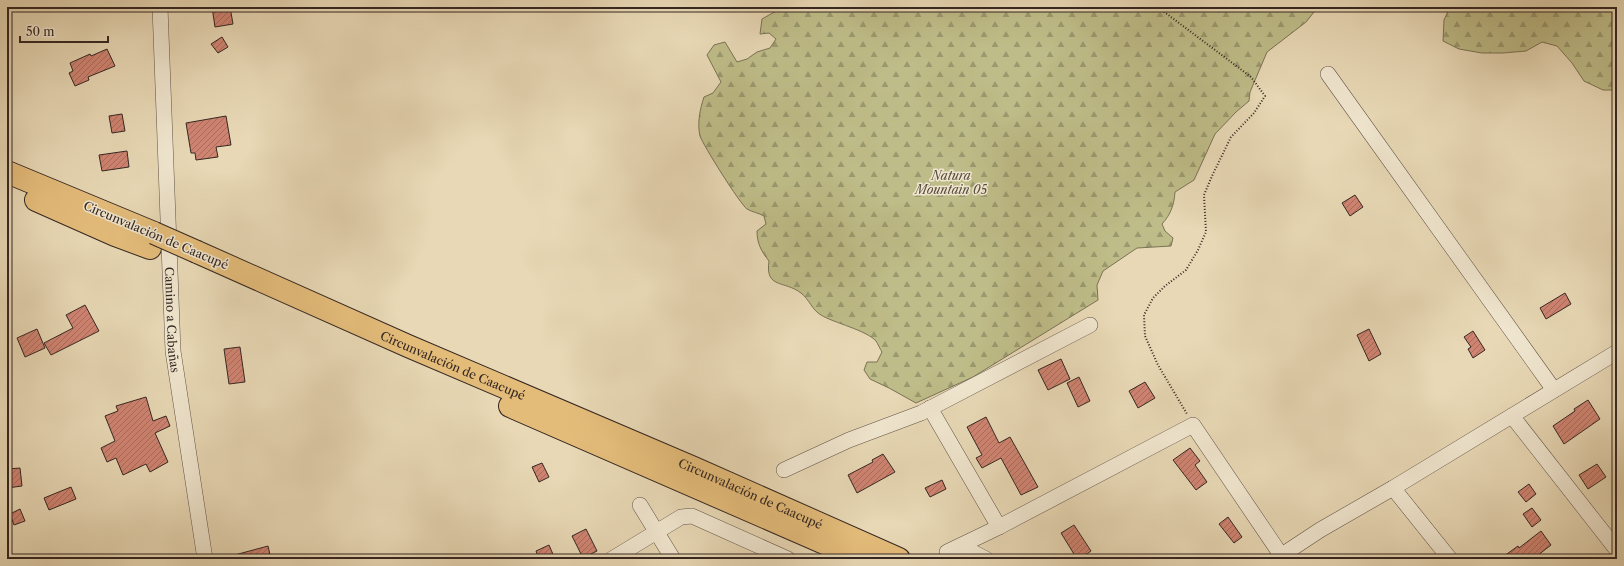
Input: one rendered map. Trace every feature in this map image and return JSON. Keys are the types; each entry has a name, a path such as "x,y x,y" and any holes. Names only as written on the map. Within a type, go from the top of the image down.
{"highway":[{"name":"Circunvalación de Caacupé","path":"7,172 152,241 408,346 694,468 899,559"},
{"name":"Circunvalación de Caacupé","path":"7,187 115,235 152,241"},
{"name":"Circunvalación de Caacupé","path":"195,259 383,350 861,559"}],"street":[{"name":"Camino a Cabañas","path":"160,7 172,351 205,559"},
{"path":"1328,74 1554,390"},
{"path":"784,470 849,440 921,413 1090,325"},
{"path":"986,559 954,549 1193,425 1279,557 1320,530 1393,488 1617,352"},
{"path":"930,408 999,526"},
{"path":"1512,416 1617,550"},
{"path":"1393,488 1450,559"},
{"path":"640,505 673,559"},
{"path":"612,559 680,517 692,516 788,559"}],"path":[{"path":"1160,7 1163,11 1251,77 1265,96 1254,113 1231,137 1212,176 1204,195 1206,232 1198,250 1186,270 1165,286 1153,298 1144,315 1145,336 1158,365 1193,425"}],"green space":[{"name":"Natura Mountain 05","path":"783,7 1318,7 1306,22 1267,52 1250,92 1249,101 1215,134 1194,180 1175,192 1172,209 1162,224 1165,231 1173,238 1171,246 1137,248 1103,271 1097,285 1098,300 973,377 916,403 870,379 864,370 867,362 877,362 882,352 876,341 865,333 821,315 801,293 773,280 770,276 769,261 760,247 757,235 757,231 766,224 764,216 747,209 743,205 722,174 700,136 699,116 704,97 713,93 721,82 707,55 714,45 725,42 737,62 747,59 757,52 770,48 776,39 769,33 760,34 762,19"},
{"path":"1450,7 1617,7 1617,90 1603,90 1584,81 1572,63 1557,46 1542,42 1526,51 1503,53 1482,53 1459,49 1443,41 1444,20"}],"building":[{"path":"212,7 230,7 233,24 215,27"},
{"path":"222,37 228,47 218,53 211,44"},
{"path":"107,49 115,66 88,77 89,80 75,86 69,73 73,71 70,63 90,54 91,56"},
{"path":"122,114 125,131 112,133 109,116"},
{"path":"226,116 231,145 216,147 218,157 196,160 195,153 191,153 186,123"},
{"path":"127,151 129,167 102,171 99,155"},
{"path":"1355,195 1363,207 1350,216 1342,203"},
{"path":"1565,293 1571,304 1546,319 1540,308"},
{"path":"85,305 99,331 51,355 44,343 73,328 66,315"},
{"path":"37,329 45,348 25,357 17,338"},
{"path":"1369,329 1381,354 1369,361 1357,335"},
{"path":"1473,331 1485,350 1473,358 1468,349 1471,347 1464,337"},
{"path":"240,347 245,382 229,384 224,349"},
{"path":"1061,359 1070,379 1048,390 1038,370"},
{"path":"1079,377 1090,401 1078,407 1067,383"},
{"path":"1145,382 1155,398 1138,408 1129,391"},
{"path":"146,397 153,421 166,416 170,426 155,433 168,462 150,472 146,464 123,475 116,458 107,462 101,448 115,441 105,416 118,411 116,406"},
{"path":"1588,400 1600,419 1564,444 1553,426"},
{"path":"986,417 999,443 1010,437 1038,487 1021,495 1001,458 982,468 976,458 982,455 967,427"},
{"path":"1190,448 1200,461 1195,465 1207,482 1196,490 1173,460"},
{"path":"883,454 895,472 857,493 848,475 873,462 872,460"},
{"path":"542,463 549,477 539,482 532,467"},
{"path":"1597,464 1606,477 1588,489 1579,475"},
{"path":"20,468 22,486 7,488 7,469"},
{"path":"942,480 946,489 930,497 925,488"},
{"path":"1529,484 1536,494 1526,502 1518,492"},
{"path":"71,487 76,499 49,510 44,498"},
{"path":"1532,508 1541,520 1532,527 1523,514"},
{"path":"20,509 25,521 14,525 10,514"},
{"path":"1228,517 1242,537 1234,543 1219,524"},
{"path":"1074,525 1091,551 1080,559 1077,559 1061,533"},
{"path":"586,529 597,551 583,558 572,536"},
{"path":"1541,531 1551,545 1533,559 1500,559 1518,546 1519,548"},
{"path":"549,545 555,559 539,559 536,551"},
{"path":"268,546 271,559 231,559 231,556"}]}
